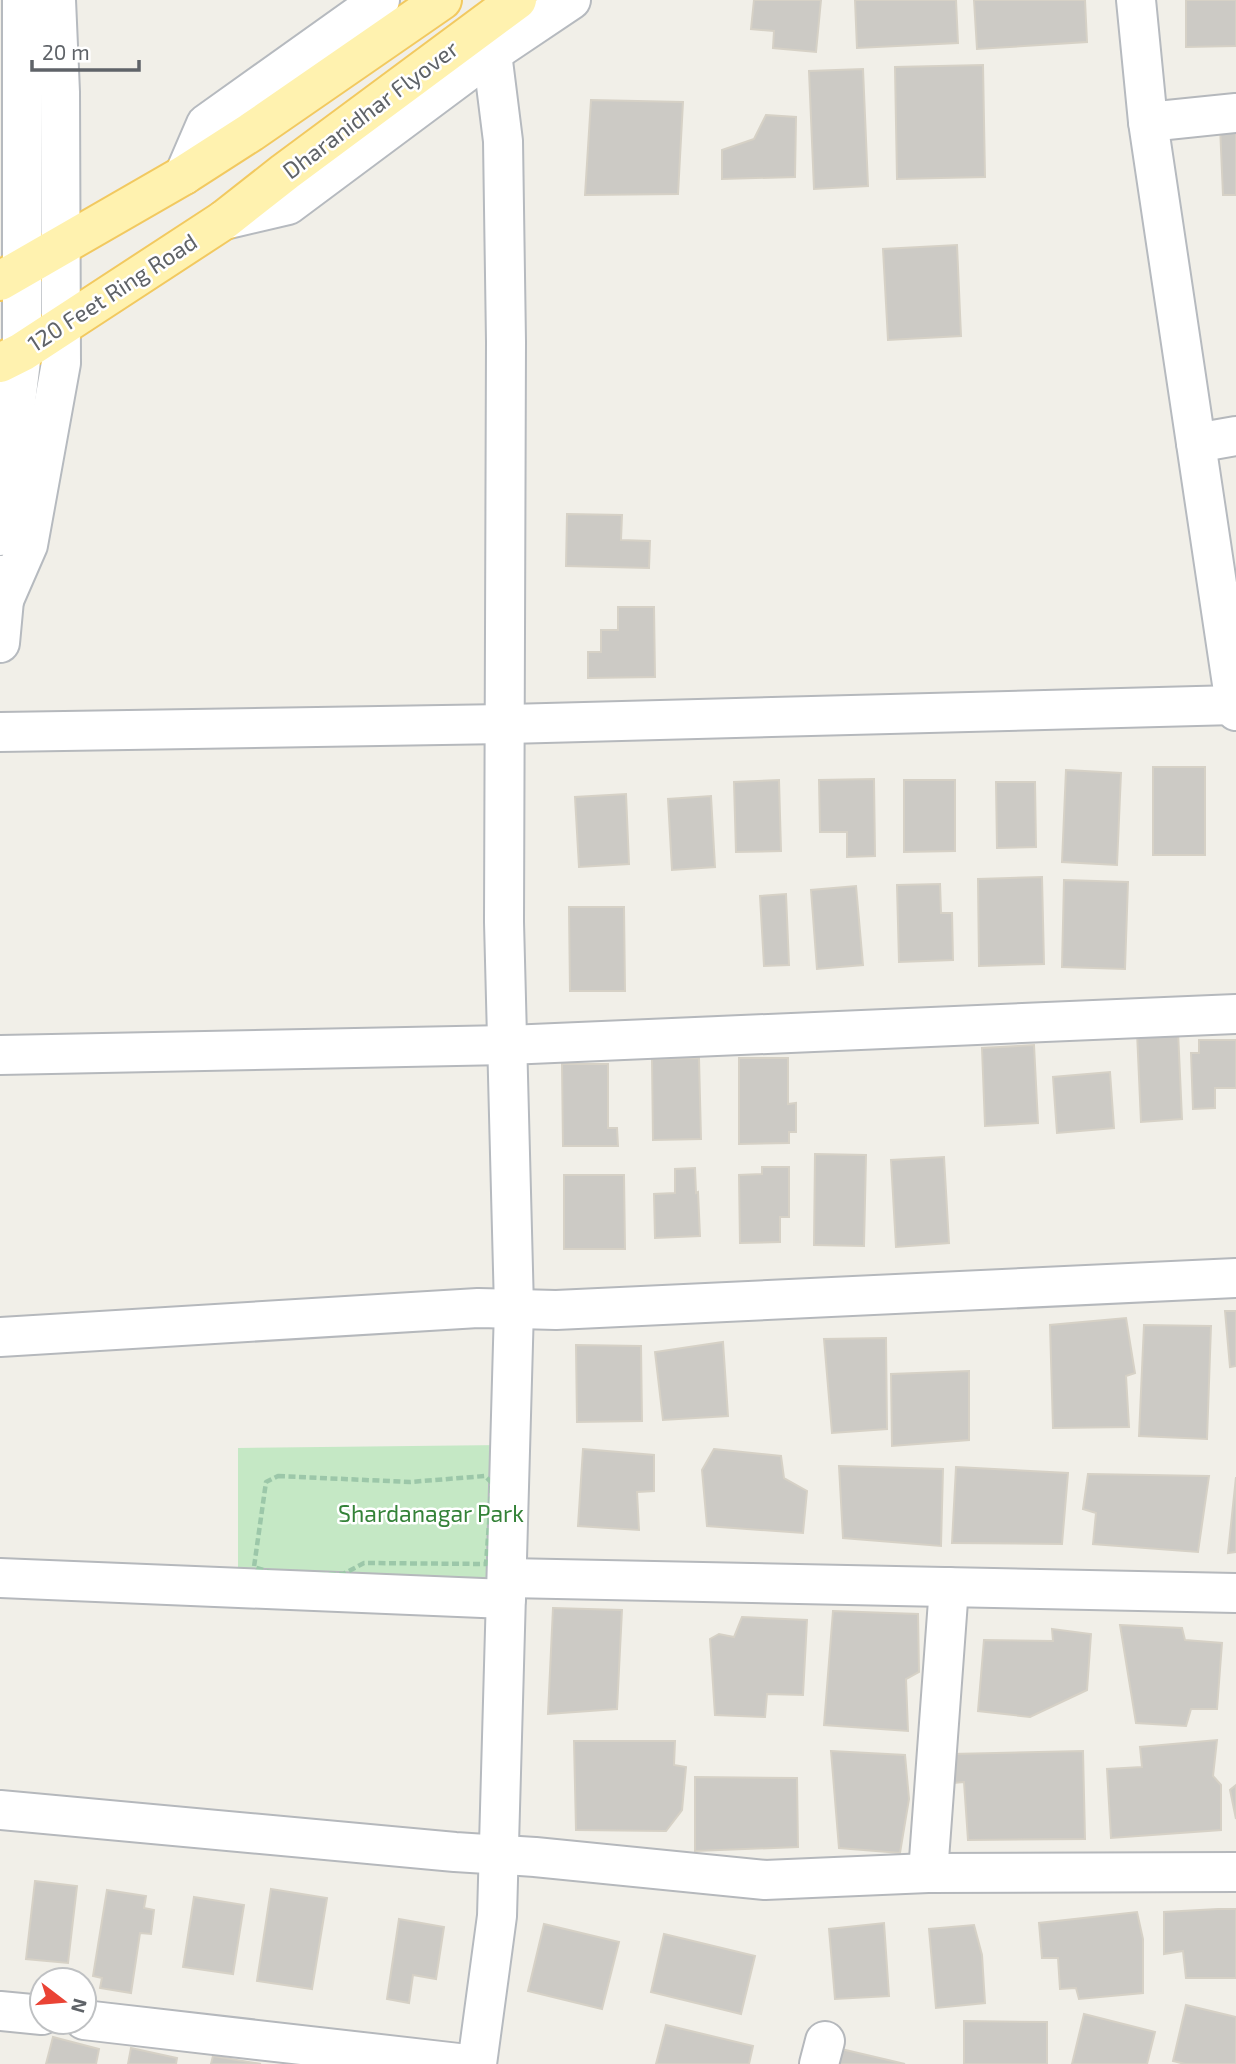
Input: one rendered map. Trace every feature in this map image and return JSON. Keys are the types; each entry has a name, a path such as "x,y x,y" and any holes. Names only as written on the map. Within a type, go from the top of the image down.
{"main road":[{"name":"Dharanidhar Flyover","path":"184,175 442,0"},
{"name":"Dharanidhar Flyover","path":"224,220 517,0"},
{"path":"10,275 184,175"},
{"name":"120 Feet Ring Road","path":"11,358 224,220"}],"street":[{"path":"0,536 11,358 10,275 22,0"},
{"path":"4,600 28,545 61,363 61,326 74,239 60,92 56,0"},
{"path":"184,175 206,124 380,0"},
{"path":"224,220 288,205 492,53 571,0"},
{"path":"0,732 505,723 1235,695 1148,122 1136,0"},
{"path":"477,2064 497,1916 500,1580 514,1308 504,922 506,342 503,141 492,53"},
{"path":"1148,122 1236,113"},
{"path":"1196,443 1236,436"},
{"path":"0,561 4,600 0,643"},
{"path":"0,1055 507,1045 1236,1014"},
{"path":"0,1337 478,1308 556,1310 1236,1278"},
{"path":"0,1578 500,1580 1236,1593"},
{"path":"928,1873 949,1587"},
{"path":"0,1810 548,1858 765,1880 928,1873 1236,1872"},
{"path":"0,2011 28,2014"},
{"path":"98,2022 467,2064"}],"path":[{"path":"278,1476 410,1482 485,1476 492,1483 500,1580 364,1563 343,1574 278,1575 254,1567 266,1482 278,1476"}],"green space":[{"name":"Shardanagar Park","path":"503,1445 498,1583 238,1579 238,1448"}],"building":[{"path":"754,0 821,0 816,52 773,48 774,31 751,29"},
{"path":"855,0 956,0 958,43 857,48"},
{"path":"974,0 1085,0 1087,42 977,49"},
{"path":"1186,0 1236,0 1236,46 1186,47"},
{"path":"983,65 985,177 897,179 895,67"},
{"path":"863,69 868,186 814,189 809,71"},
{"path":"591,100 683,102 678,194 585,195"},
{"path":"766,115 796,117 795,177 722,179 722,150 754,139"},
{"path":"1236,125 1236,195 1223,195 1220,126"},
{"path":"957,245 961,336 888,340 883,249"},
{"path":"567,514 622,515 621,540 650,541 649,568 566,566"},
{"path":"618,607 654,607 655,677 588,678 588,652 601,652 601,630 618,630"},
{"path":"1153,767 1205,767 1205,855 1153,855"},
{"path":"1066,770 1121,773 1117,865 1062,862"},
{"path":"874,779 875,856 847,857 847,832 820,832 819,780"},
{"path":"779,780 781,851 736,852 734,782"},
{"path":"904,780 955,780 955,851 904,852"},
{"path":"996,782 1035,782 1036,847 997,848"},
{"path":"626,794 629,864 579,867 575,797"},
{"path":"711,796 715,867 672,870 668,799"},
{"path":"1042,877 1044,964 979,966 978,879"},
{"path":"1064,880 1128,882 1125,969 1062,967"},
{"path":"940,884 941,913 952,913 953,960 899,962 897,885"},
{"path":"856,886 863,965 817,969 811,890"},
{"path":"786,894 789,965 764,966 760,896"},
{"path":"569,907 624,907 625,991 570,991"},
{"path":"1178,1031 1182,1119 1141,1122 1137,1032"},
{"path":"1199,1040 1236,1040 1236,1088 1215,1088 1215,1108 1193,1109 1191,1053 1199,1053"},
{"path":"1034,1045 1038,1123 985,1126 982,1048"},
{"path":"699,1058 701,1139 653,1140 652,1059"},
{"path":"739,1058 788,1058 788,1104 796,1103 796,1132 789,1132 789,1143 739,1144"},
{"path":"562,1064 608,1064 608,1128 617,1128 618,1146 563,1146"},
{"path":"1110,1072 1114,1128 1057,1133 1053,1077"},
{"path":"815,1154 866,1155 864,1246 814,1245"},
{"path":"944,1157 949,1243 896,1247 891,1160"},
{"path":"762,1167 789,1167 789,1217 780,1217 780,1242 740,1243 739,1175 762,1174"},
{"path":"695,1168 700,1236 655,1238 654,1194 675,1193 675,1169"},
{"path":"564,1175 624,1175 625,1249 564,1249"},
{"path":"1225,1311 1236,1311 1236,1366 1230,1367"},
{"path":"1126,1318 1135,1373 1126,1376 1129,1427 1053,1428 1050,1325"},
{"path":"1144,1325 1211,1326 1207,1439 1139,1436"},
{"path":"886,1338 887,1429 832,1433 824,1339"},
{"path":"723,1342 728,1416 663,1420 655,1352"},
{"path":"576,1345 641,1346 642,1421 577,1422"},
{"path":"969,1371 969,1440 892,1446 891,1374"},
{"path":"583,1449 654,1455 654,1491 637,1492 639,1530 578,1526"},
{"path":"714,1449 781,1456 784,1478 807,1491 803,1533 707,1526 702,1470"},
{"path":"839,1466 943,1469 941,1546 843,1538"},
{"path":"956,1467 1068,1473 1062,1544 952,1543"},
{"path":"1088,1474 1209,1476 1198,1552 1093,1544 1096,1513 1083,1509"},
{"path":"1236,1477 1236,1552 1228,1553"},
{"path":"553,1608 622,1610 617,1709 548,1714"},
{"path":"833,1611 918,1614 919,1672 906,1679 908,1731 824,1725"},
{"path":"742,1617 807,1620 803,1695 767,1694 765,1717 715,1715 710,1639 719,1634 734,1637"},
{"path":"1120,1625 1182,1628 1185,1640 1222,1643 1217,1709 1191,1709 1186,1726 1136,1723"},
{"path":"1052,1629 1091,1634 1087,1690 1030,1717 978,1711 984,1640 1053,1641"},
{"path":"1217,1740 1213,1776 1221,1785 1221,1830 1111,1838 1107,1769 1142,1767 1140,1747"},
{"path":"574,1741 675,1741 674,1765 686,1767 682,1810 666,1831 576,1830"},
{"path":"831,1751 905,1755 909,1799 900,1853 839,1848"},
{"path":"1083,1751 1085,1839 968,1840 964,1782 954,1783 952,1754"},
{"path":"695,1777 797,1778 798,1847 695,1851"},
{"path":"1236,1785 1236,1819 1230,1790"},
{"path":"35,1881 77,1886 68,1963 26,1959"},
{"path":"271,1889 327,1898 312,1989 257,1981"},
{"path":"107,1890 146,1896 144,1908 154,1910 151,1934 140,1933 131,1993 100,1988 102,1978 98,1977 98,1966 95,1966"},
{"path":"194,1897 244,1905 233,1974 183,1967"},
{"path":"1236,1909 1236,1978 1186,1978 1183,1951 1164,1954 1164,1912"},
{"path":"1137,1912 1143,1939 1143,1993 1079,1999 1076,1988 1060,1989 1058,1958 1042,1958 1039,1923"},
{"path":"399,1919 444,1927 436,1979 413,1975 409,2003 387,1999"},
{"path":"884,1923 889,1996 835,1999 829,1929"},
{"path":"544,1924 619,1942 602,2009 528,1991"},
{"path":"974,1925 982,1955 985,2003 936,2008 929,1929"},
{"path":"664,1934 755,1956 741,2014 651,1992"},
{"path":"1186,2005 1236,2017 1236,2064 1185,2064 1173,2061"},
{"path":"1084,2014 1155,2032 1147,2064 1072,2064"},
{"path":"964,2021 1047,2022 1047,2064 964,2064"},
{"path":"666,2025 753,2046 749,2064 656,2064"},
{"path":"53,2037 99,2049 96,2064 46,2064"},
{"path":"131,2048 177,2058 176,2064 128,2064"},
{"path":"837,2048 905,2064 833,2064"},
{"path":"213,2056 261,2064 211,2064"}]}
